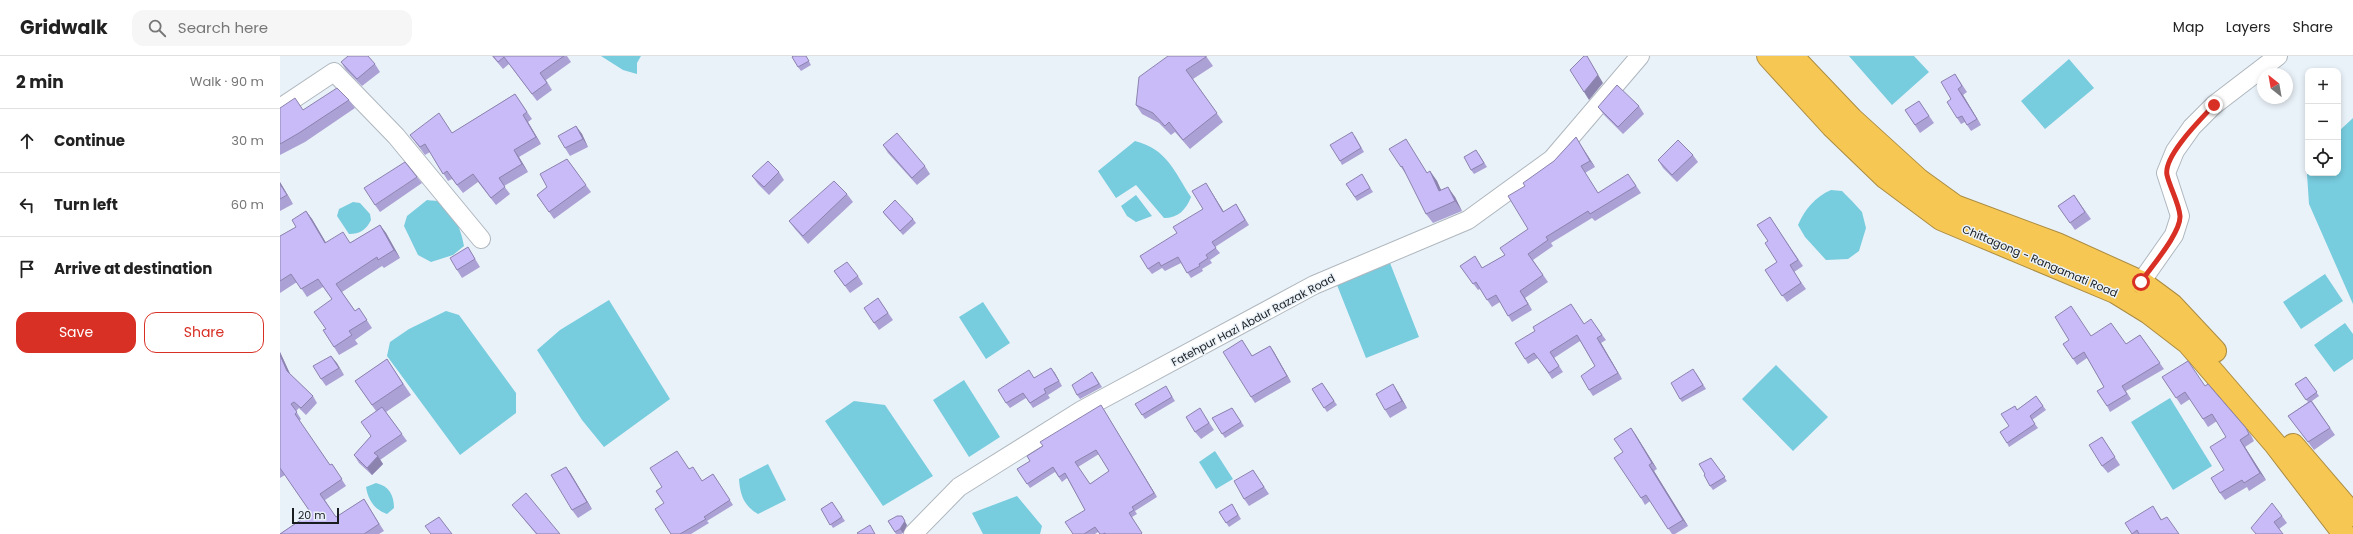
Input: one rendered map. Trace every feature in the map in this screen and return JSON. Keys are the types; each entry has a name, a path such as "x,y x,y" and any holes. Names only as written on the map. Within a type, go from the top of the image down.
{"highway":[{"name":"Chittagong - Rangamati Road","path":"1768,56 1832,126 1886,178 1941,219 2115,292 2149,313 2188,343 2275,444 2344,534"},
{"name":"Chittagong - Rangamati Road","path":"1792,56 1852,118 1913,175 1955,206 2057,244 2141,282 2172,305 2202,336 2353,515"}],"street":[{"name":"Fatehpur Hazi Abdur Razzak Road","path":"913,534 959,487 1082,410 1314,285 1468,220 1552,159 1640,56"},
{"path":"2141,282 2174,235 2180,216 2166,173 2175,151 2192,127 2214,105 2278,56"},
{"path":"280,108 333,64 396,136 481,239"}],"water":[{"path":"601,56 641,56 637,63 637,74 623,70"},
{"path":"1849,56 1914,56 1929,72 1892,105"},
{"path":"2069,59 2094,88 2045,129 2021,101"},
{"path":"2353,118 2353,304 2309,204 2307,176 2341,176 2341,129"},
{"path":"1135,141 1155,149 1169,162 1191,197 1187,206 1177,215 1164,218 1136,185 1116,198 1098,171"},
{"path":"1831,190 1842,191 1852,201 1862,212 1866,228 1859,251 1848,259 1826,260 1805,237 1798,225 1811,204 1820,196"},
{"path":"1136,195 1152,216 1136,222 1127,216 1121,206"},
{"path":"427,200 441,202 446,206 454,216 464,246 453,255 431,262 418,255 404,226 407,216"},
{"path":"353,202 360,203 370,214 371,220 362,231 349,234 337,216 339,209"},
{"path":"1390,263 1419,337 1366,358 1337,285"},
{"path":"2325,274 2343,301 2301,329 2283,302"},
{"path":"609,300 670,399 604,447 582,420 537,350 560,330"},
{"path":"983,302 1010,343 986,359 959,317"},
{"path":"446,311 459,315 516,393 516,413 460,455 387,356 390,342 409,329"},
{"path":"2345,323 2353,334 2353,359 2334,372 2314,345"},
{"path":"1776,365 1828,417 1793,451 1742,399"},
{"path":"964,380 1000,437 969,457 933,400"},
{"path":"2170,398 2212,466 2173,490 2131,422"},
{"path":"854,401 885,405 933,476 883,506 825,421"},
{"path":"1215,451 1233,479 1216,489 1199,462"},
{"path":"768,464 786,500 758,514 746,504 740,490 739,479"},
{"path":"376,483 384,486 392,495 394,508 387,514 379,510 368,496 366,487"},
{"path":"1017,496 1042,526 1040,534 983,534 972,513"}],"building":[{"path":"348,56 368,56 375,64 357,79 341,62"},
{"path":"493,56 564,56 540,73 547,83 532,94 504,57 498,62"},
{"path":"806,56 809,61 798,67 792,57"},
{"path":"1168,56 1206,56 1186,70 1217,113 1183,140 1169,122 1165,126 1153,113 1136,105 1139,77"},
{"path":"1584,56 1587,56 1598,75 1584,92 1570,70"},
{"path":"1955,74 1962,86 1958,89 1977,119 1967,125 1962,116 1957,118 1947,102 1951,99 1941,82"},
{"path":"1617,85 1639,106 1618,127 1598,107"},
{"path":"337,88 349,100 280,144 280,108 295,98 303,110"},
{"path":"515,94 527,112 523,115 536,137 514,150 522,164 499,178 505,187 491,198 473,174 457,185 447,171 443,174 425,144 420,147 410,135 439,113 452,133"},
{"path":"1919,101 1929,116 1915,125 1905,110"},
{"path":"576,126 583,139 565,148 558,136"},
{"path":"1352,132 1361,148 1340,161 1330,145"},
{"path":"897,133 925,166 912,178 883,145"},
{"path":"1576,137 1590,161 1581,166 1598,193 1628,174 1636,186 1590,214 1588,211 1546,237 1548,240 1528,254 1543,275 1520,291 1528,304 1508,316 1496,295 1487,300 1476,282 1473,284 1460,266 1475,256 1482,268 1505,255 1500,248 1528,229 1508,196 1525,186 1523,183 1554,161"},
{"path":"1406,139 1427,173 1430,171 1439,191 1448,187 1455,201 1426,214 1402,166 1401,167 1389,149"},
{"path":"1678,140 1693,155 1672,175 1658,160"},
{"path":"1476,150 1484,163 1471,170 1464,157"},
{"path":"567,159 586,185 549,212 537,195 547,187 540,174"},
{"path":"768,161 779,172 764,187 752,176"},
{"path":"405,162 417,177 375,205 364,188"},
{"path":"1362,174 1370,188 1355,197 1346,184"},
{"path":"834,181 847,194 803,236 789,221"},
{"path":"1206,183 1223,212 1236,204 1245,220 1212,242 1216,248 1206,255 1208,258 1199,264 1200,266 1187,273 1178,257 1161,266 1159,262 1148,269 1140,256 1177,233 1173,227 1203,209 1192,191"},
{"path":"280,184 287,195 280,199"},
{"path":"2074,195 2085,212 2070,223 2058,206"},
{"path":"895,200 913,219 900,231 883,212"},
{"path":"306,211 325,243 343,232 350,243 380,225 394,250 378,260 377,257 336,284 355,311 359,308 367,320 349,331 352,335 334,347 323,330 326,329 314,312 332,299 318,279 301,289 291,274 280,281 280,236 296,227 292,220"},
{"path":"1770,217 1798,260 1790,265 1801,283 1782,296 1765,270 1777,262 1765,243 1768,241 1757,225"},
{"path":"468,247 475,259 457,270 450,258"},
{"path":"847,262 858,276 845,286 834,271"},
{"path":"878,298 888,313 874,323 864,308"},
{"path":"1571,304 1584,324 1591,319 1602,335 1597,338 1618,373 1589,390 1581,376 1595,366 1577,335 1550,352 1559,366 1549,373 1534,353 1525,359 1515,343 1535,331 1533,327"},
{"path":"2071,306 2091,336 2111,323 2126,344 2140,335 2160,363 2122,386 2127,394 2107,406 2097,391 2104,387 2084,352 2073,359 2063,344 2069,340 2055,317"},
{"path":"1242,340 1252,356 1270,346 1287,376 1251,397 1223,352"},
{"path":"280,355 287,371 313,396 301,408 294,402 291,404 297,412 295,414 330,465 332,464 342,479 320,494 336,517 364,499 379,524 364,534 280,534 311,513 280,468"},
{"path":"331,356 339,368 321,379 313,366"},
{"path":"387,359 403,384 372,405 355,381"},
{"path":"2188,361 2205,386 2208,384 2246,428 2249,434 2240,440 2260,473 2244,483 2242,480 2220,493 2211,478 2224,470 2210,447 2226,437 2212,414 2203,419 2185,392 2176,398 2162,377"},
{"path":"1051,368 1059,381 1044,389 1046,393 1030,403 1023,393 1006,403 998,390 1029,370 1034,378"},
{"path":"1693,369 1703,385 1680,399 1671,383"},
{"path":"1092,372 1099,384 1077,395 1072,385"},
{"path":"2306,377 2317,392 2306,400 2295,384"},
{"path":"1322,383 1334,401 1324,408 1312,389"},
{"path":"1393,384 1402,401 1385,410 1376,394"},
{"path":"1166,386 1172,397 1142,415 1135,404"},
{"path":"2036,396 2043,406 2030,416 2035,424 2007,443 2000,432 2009,426 2001,414 2015,406 2017,410"},
{"path":"2311,401 2330,428 2308,442 2288,416"},
{"path":"1101,405 1154,493 1132,507 1134,510 1129,513 1142,533 1100,534 1095,527 1084,534 1073,534 1065,522 1085,510 1065,473 1059,477 1053,467 1027,484 1017,469 1030,461 1027,456 1043,446 1040,442","holes":["1096,450 1109,471 1090,484 1075,462"]},
{"path":"382,407 402,434 374,453 378,456 367,468 354,455 371,436 361,422"},
{"path":"1200,408 1209,423 1195,432 1186,417"},
{"path":"1232,408 1241,422 1222,434 1212,418"},
{"path":"1631,428 1652,463 1649,465 1683,520 1668,529 1646,495 1641,498 1614,458 1623,452 1614,439"},
{"path":"2102,437 2115,457 2102,466 2089,445"},
{"path":"677,451 689,469 693,467 702,481 713,474 730,500 704,517 706,519 680,534 671,534 655,509 664,503 656,491 662,487 650,468"},
{"path":"1711,458 1725,477 1710,486 1699,464"},
{"path":"566,467 587,502 572,510 551,475"},
{"path":"1253,470 1264,487 1244,499 1234,481"},
{"path":"526,493 560,534 537,534 512,505"},
{"path":"832,502 842,517 830,525 821,509"},
{"path":"2272,503 2282,516 2274,522 2283,534 2256,534 2251,528"},
{"path":"1232,504 1238,515 1226,523 1219,512"},
{"path":"2153,506 2161,520 2167,517 2179,534 2139,534 2137,530 2132,534 2125,523"},
{"path":"897,516 902,516 905,521 900,529 895,532 888,521"},
{"path":"439,517 452,534 431,534 425,526"},
{"path":"870,525 875,534 857,533"}],"route":[{"path":"2141,282 2174,235 2180,216 2166,173 2175,151 2192,127 2214,105"}]}
